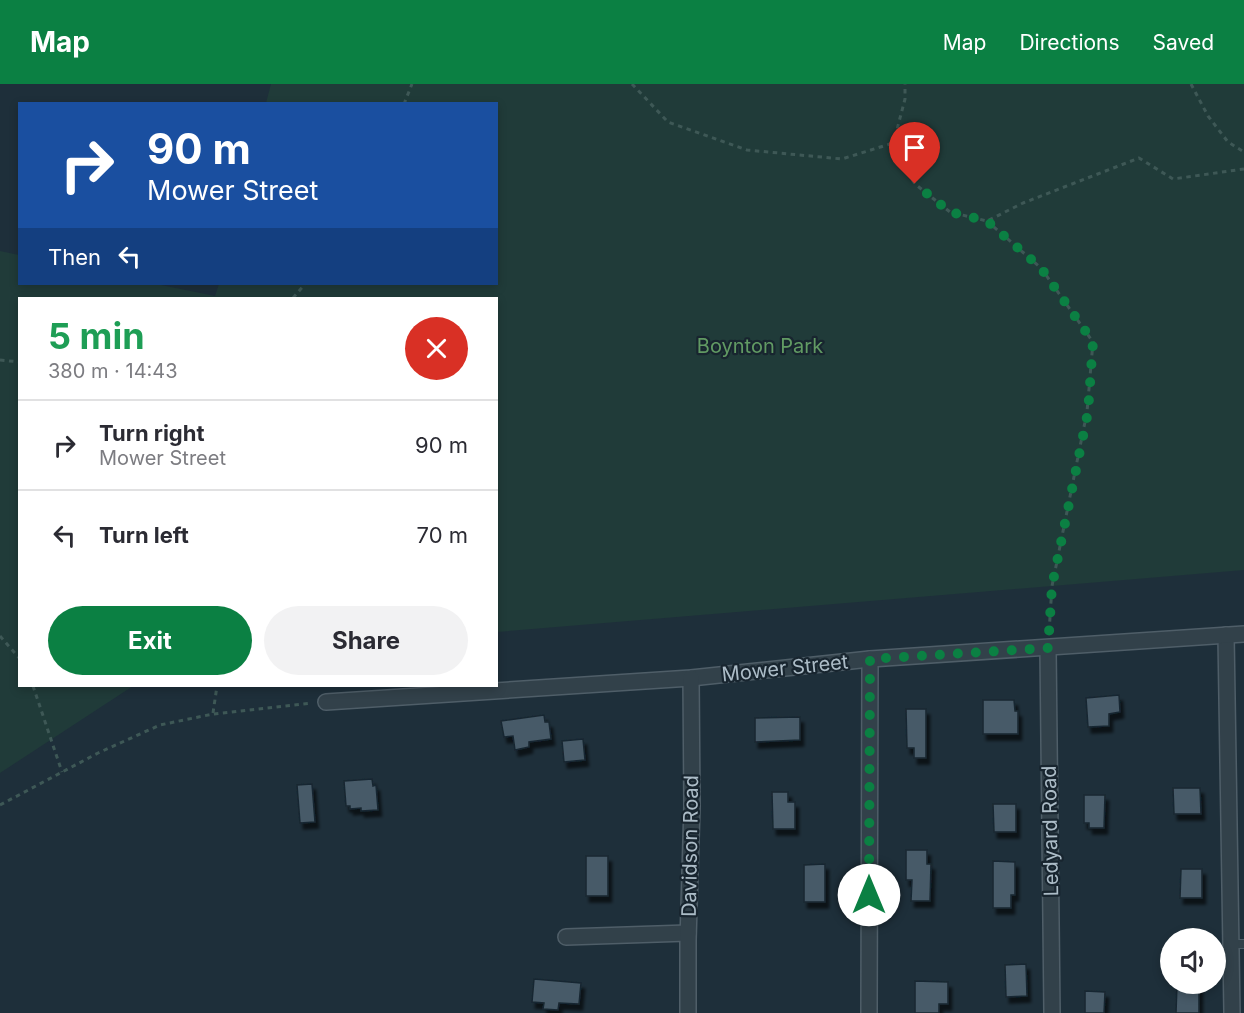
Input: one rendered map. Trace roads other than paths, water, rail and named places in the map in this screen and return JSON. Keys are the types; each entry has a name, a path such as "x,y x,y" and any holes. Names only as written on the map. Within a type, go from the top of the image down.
{"street":[{"name":"Mower Street","path":"326,702 691,678 870,659 1244,634"},
{"path":"1226,635 1238,944 1232,1013"},
{"name":"Ledyard Road","path":"1048,648 1052,1013"},
{"path":"868,1013 870,659"},
{"name":"Davidson Road","path":"688,1013 692,806 691,678"},
{"path":"566,937 688,933"}],"park label":[{"name":"Boynton Park","path":"760,346"}]}
